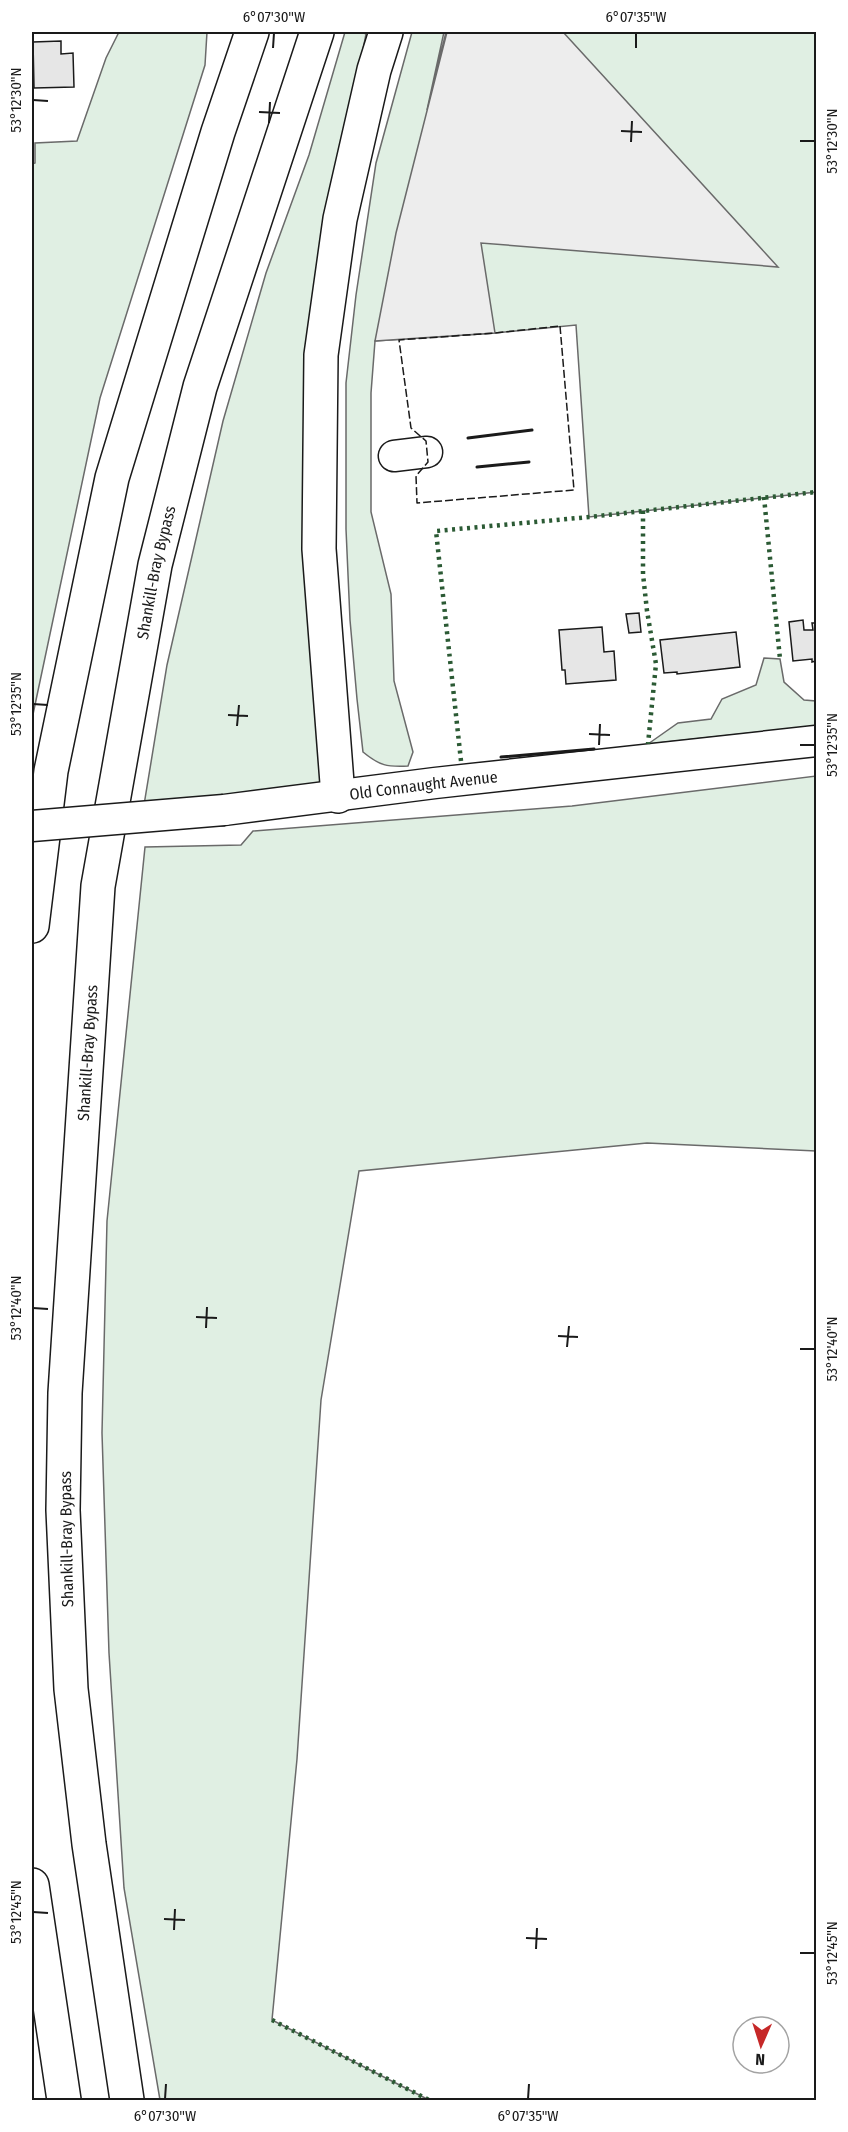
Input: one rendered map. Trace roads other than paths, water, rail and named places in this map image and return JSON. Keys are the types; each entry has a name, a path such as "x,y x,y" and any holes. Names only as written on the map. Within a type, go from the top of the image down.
{"highway":[{"path":"32,926 51,771 111,478 218,132 252,32"},
{"name":"Shankill-Bray Bypass","path":"127,2100 89,1844 72,1700 63,1510 65,1393 98,886 155,565 197,398 317,32"},
{"path":"338,796 319,549 321,356 340,219 374,70 386,32"},
{"path":"32,1885 64,2100"}],"street":[{"path":"394,456 427,452"},
{"name":"Old Connaught Avenue","path":"32,826 224,810 446,782 816,741"}]}
